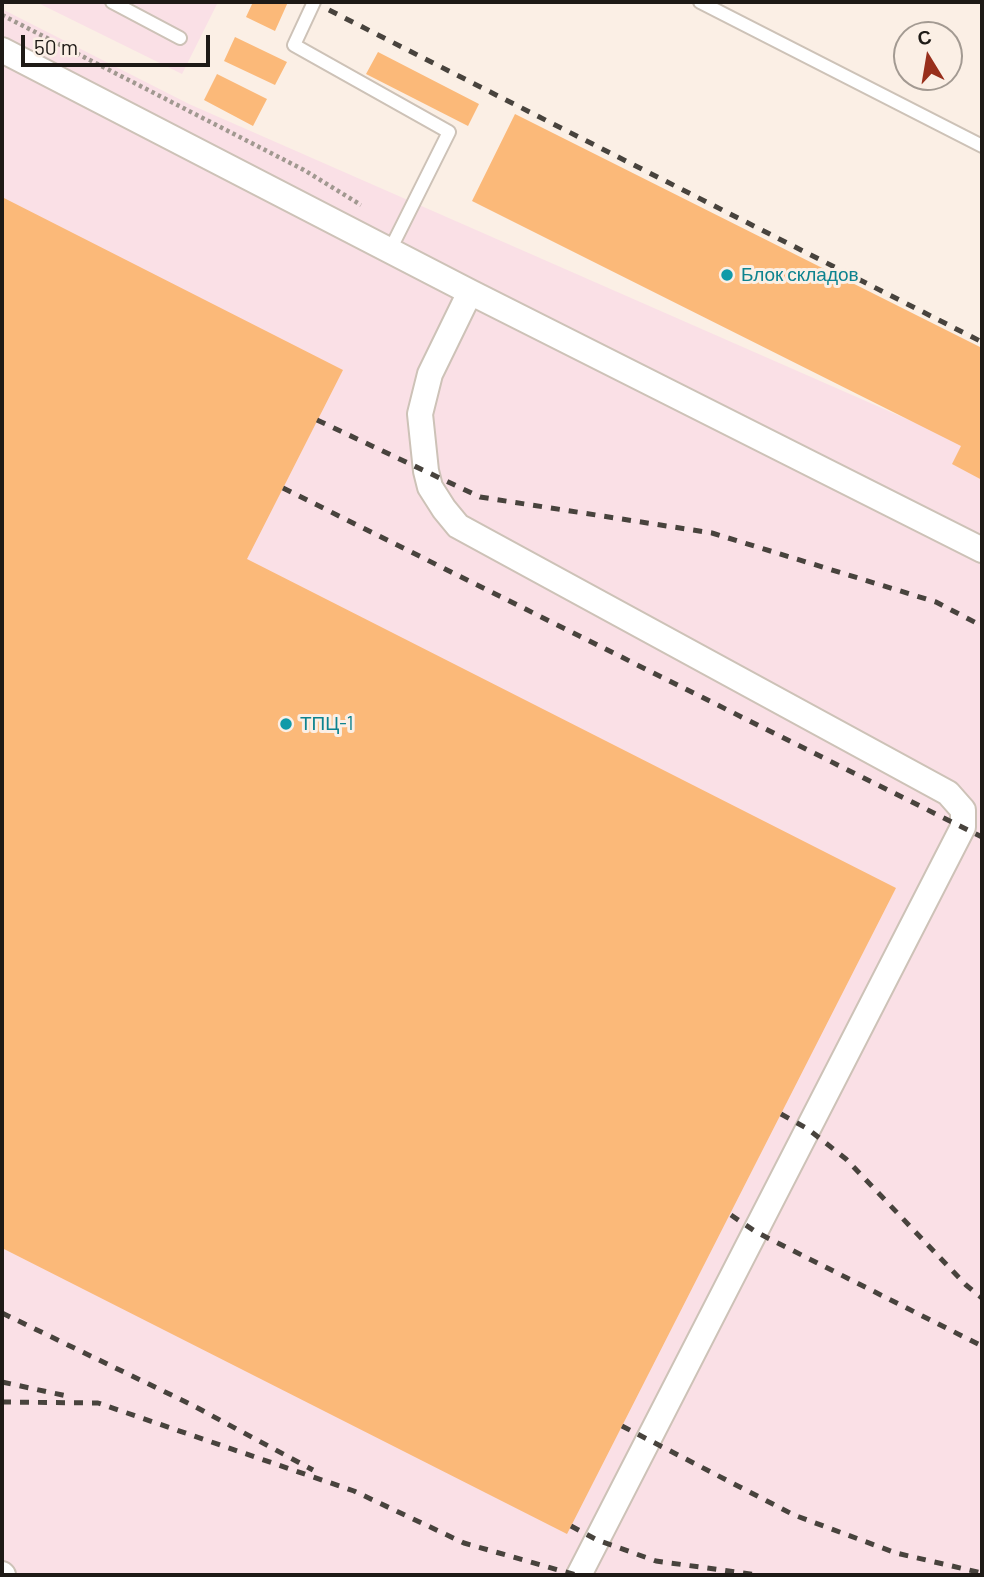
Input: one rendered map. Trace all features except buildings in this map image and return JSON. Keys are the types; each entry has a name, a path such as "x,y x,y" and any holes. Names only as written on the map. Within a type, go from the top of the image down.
{"street":[{"path":"2,50 395,240 470,292 982,550"},
{"path":"470,292 430,374 420,414 424,461 430,487 458,526 948,793 963,810 963,827 579,1575"}],"lane":[{"path":"112,2 180,38"},
{"path":"314,2 294,45 449,132 395,240"},
{"path":"700,2 982,146"}],"path":[{"path":"2,15 304,170 395,240"}],"shaded area":[{"path":"36,2 218,2 182,74"},
{"path":"2,9 189,104 982,452 982,1575 2,1575"}],"railway":[{"path":"329,10 982,342"},
{"path":"317,420 480,497 712,533 936,602 982,626"},
{"path":"283,488 982,837"},
{"path":"781,1114 808,1129 846,1159 966,1285 982,1298"},
{"path":"731,1215 756,1232 982,1346"},
{"path":"2,1313 192,1405 313,1470"},
{"path":"2,1382 67,1396"},
{"path":"2,1402 98,1403 354,1491 464,1543 576,1575"},
{"path":"622,1426 794,1515 896,1553 982,1573"},
{"path":"571,1526 597,1540 656,1561 758,1575"}],"place":[{"name":"Блок складов","path":"727,275"},
{"name":"ТПЦ-1","path":"286,724"}]}
